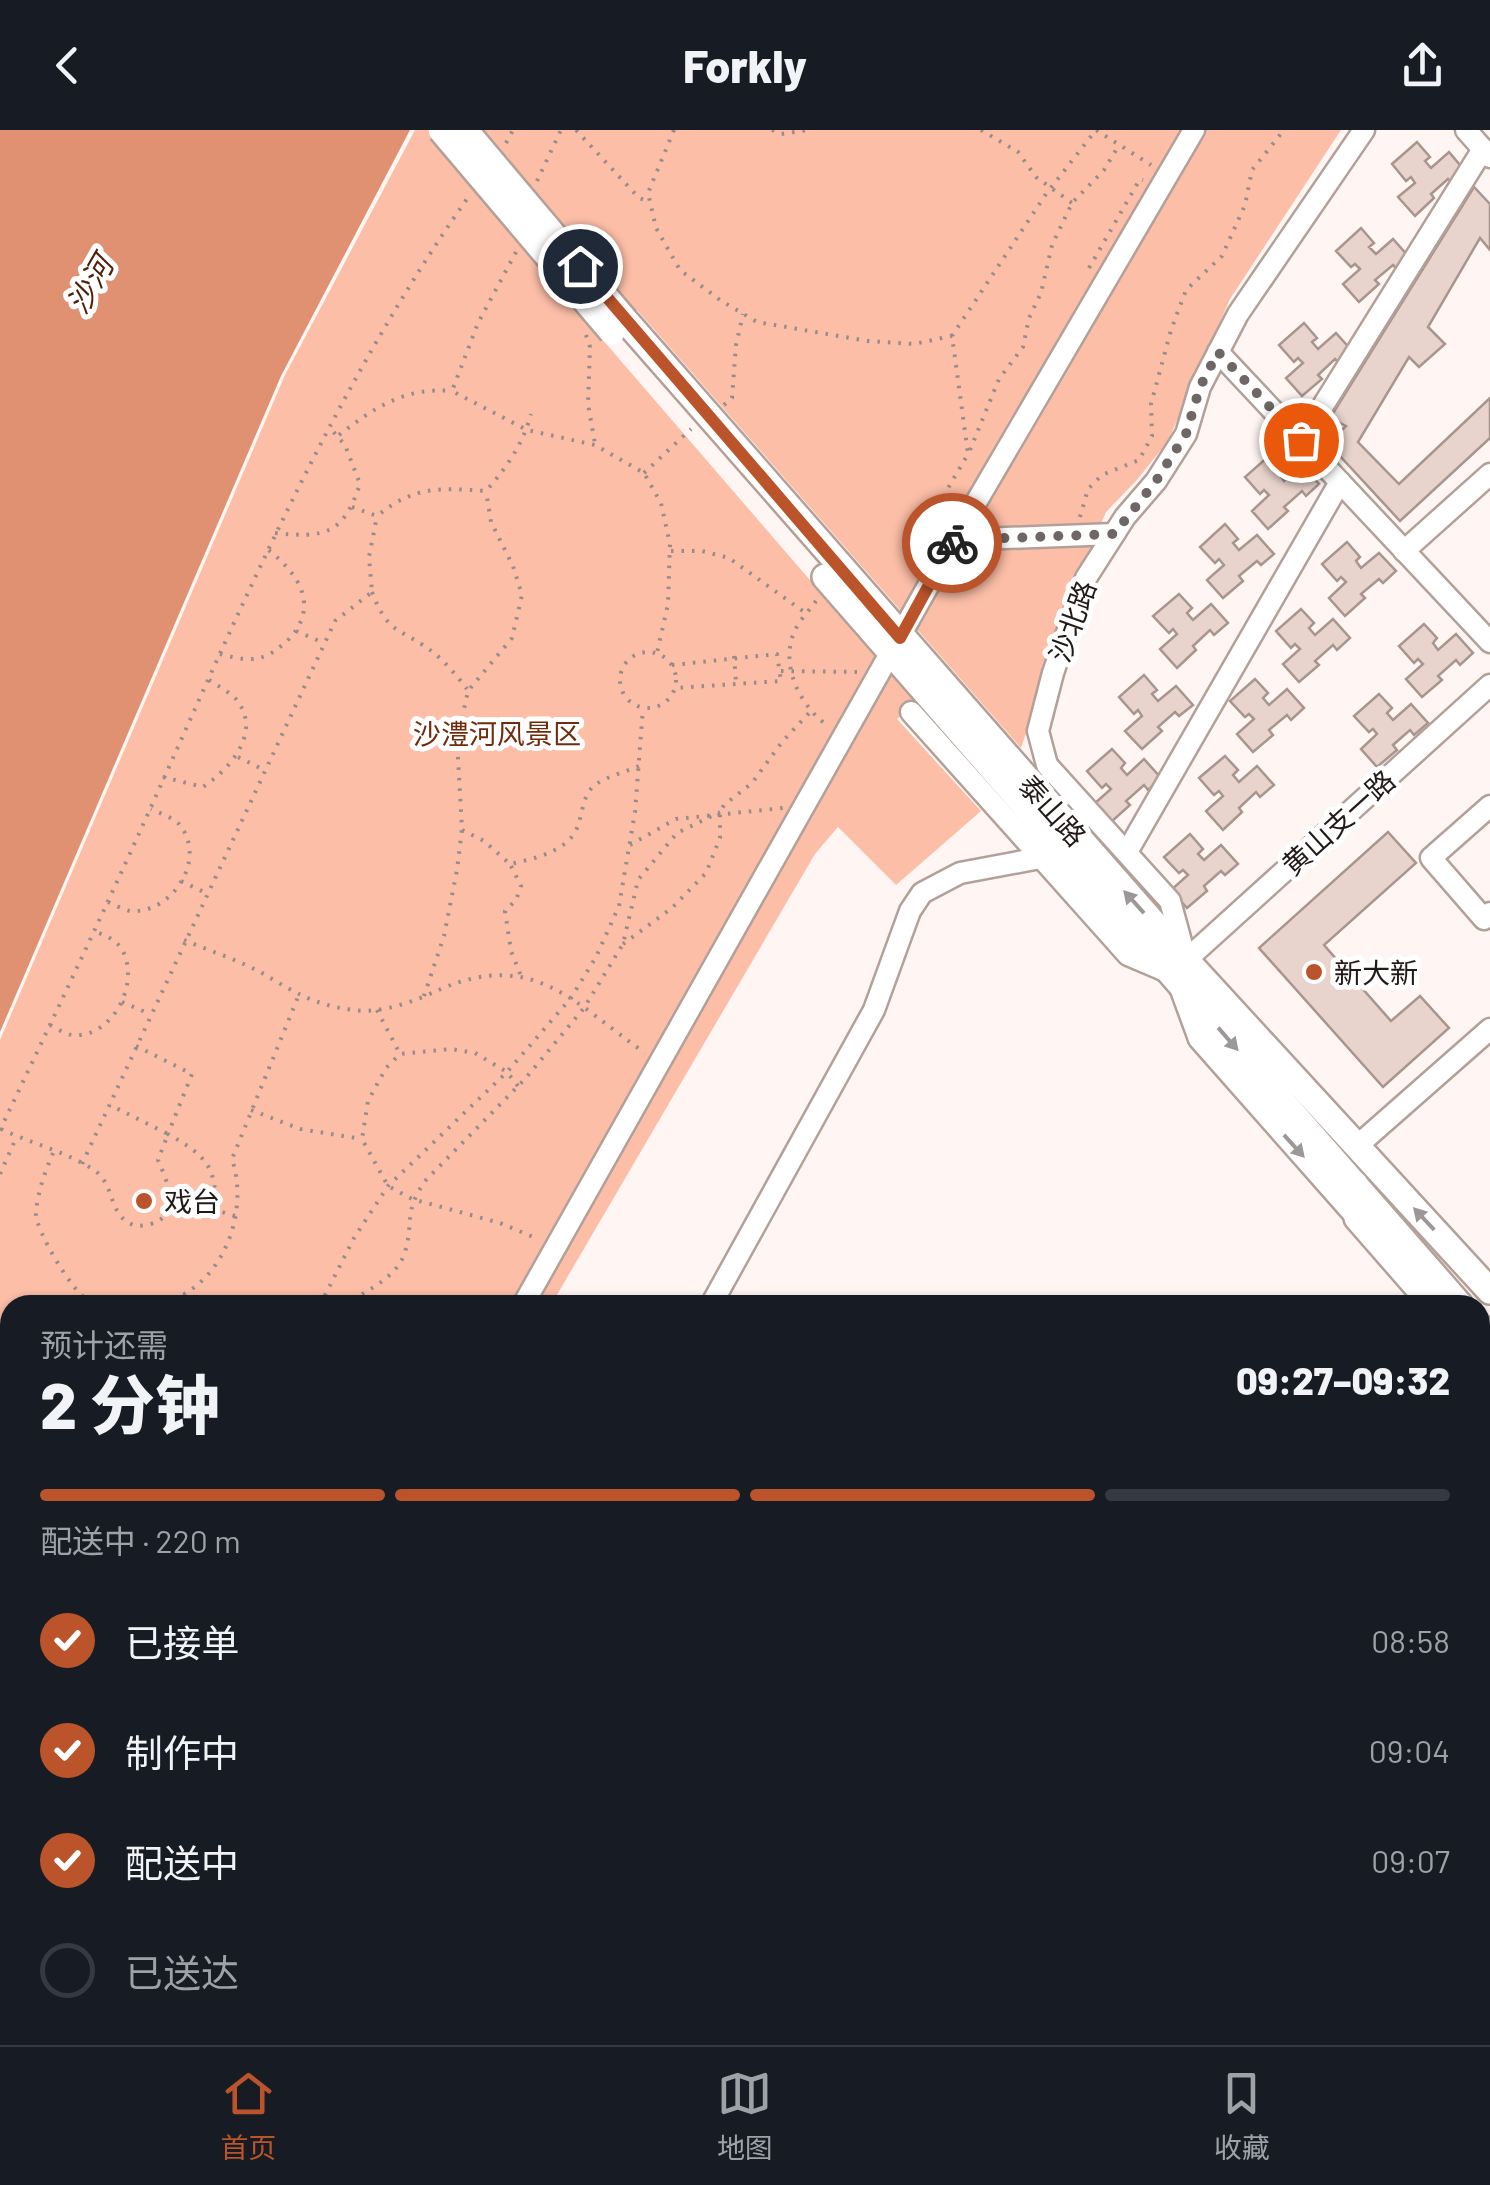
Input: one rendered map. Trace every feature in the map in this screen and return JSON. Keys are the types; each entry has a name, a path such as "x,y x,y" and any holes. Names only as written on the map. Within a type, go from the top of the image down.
{"main road":[{"path":"441,130 619,326"},
{"path":"465,130 619,326"},
{"name":"泰山路","path":"619,326 694,426 891,655 1178,972 1451,1295"},
{"name":"泰山路","path":"619,326 891,655"},
{"name":"泰山路","path":"1178,972 1357,1146 1490,1291"},
{"path":"1355,1184 1357,1218 1425,1295"}],"street":[{"path":"529,1295 954,540 1194,130"},
{"name":"沙北路","path":"1357,1218 1199,1039 1178,972 1170,901 1047,765 1038,731 1053,673 1086,578 1186,434 1200,387 1238,314 1364,130"},
{"path":"1301,440 1486,153 1466,130"},
{"path":"1218,352 1490,642"},
{"path":"1404,550 1490,474"},
{"path":"1127,852 1340,482"},
{"path":"954,540 1114,534"},
{"name":"黄山支一路","path":"1178,972 1490,685"},
{"path":"911,712 1128,955 1178,972"},
{"path":"1490,806 1431,858 1484,919 1490,913"},
{"path":"717,1295 874,1010 910,910 922,893 960,873 1040,858"},
{"path":"1357,1146 1490,1029"}],"path":[{"path":"498,154 513,130"},
{"path":"534,193 561,130"},
{"path":"576,130 639,198 650,202"},
{"path":"674,130 648,194 656,228 680,270 756,322 868,341 914,344 952,336"},
{"path":"772,130 781,134 808,130"},
{"path":"981,130 992,132 1018,152 1036,177 1072,203"},
{"path":"968,454 952,336 1051,189 1096,130 1168,175"},
{"path":"1076,536 1088,489 1102,474 1138,460 1152,436 1152,404 1186,290 1222,256 1246,205 1252,170 1284,130"},
{"path":"946,518 934,512 968,454 999,379 1024,347 1052,246 1072,203 1104,170 1119,145"},
{"path":"136,1046 192,1074 158,1160 171,1194 168,1212 158,1222 139,1227 114,1210 108,1184 95,1171 0,1129 275,533 369,351 469,196"},
{"path":"452,391 478,323 518,250"},
{"path":"732,398 743,314"},
{"path":"582,327 590,347 588,404 595,446"},
{"path":"339,435 374,408 425,389 452,391 527,430 595,446 644,473 661,503 670,551 668,604 657,653"},
{"path":"486,491 510,464 531,414"},
{"path":"644,473 694,426"},
{"path":"275,533 313,537 336,528 352,507 360,484 354,462 339,435 330,428"},
{"path":"468,690 431,650 407,639 382,619 372,592 370,556 377,516 389,506 432,487 486,491"},
{"path":"424,996 444,936 457,870 462,830 457,740 468,690 512,638 522,596 514,566 491,522 486,491"},
{"path":"352,507 377,516"},
{"path":"220,654 258,659 279,648 296,631 304,610 302,587 288,564 268,550"},
{"path":"670,551 702,551 729,558 807,614"},
{"path":"82,1164 334,621 372,592"},
{"path":"817,600 794,633 789,655 792,671 810,712 845,738"},
{"path":"296,631 324,644"},
{"path":"672,664 676,688 666,702 643,708 628,700 619,677 626,661 640,652 657,653 672,664 777,654 780,681 676,688"},
{"path":"779,671 891,655"},
{"path":"734,656 736,683"},
{"path":"163,778 203,787 225,773 238,757 246,723 237,700 208,679"},
{"path":"325,1295 354,1238 388,1186 506,1072 571,998 596,956 619,906 630,845 643,708"},
{"path":"623,944 672,908 706,873 720,838 720,812 724,805 752,783 810,712"},
{"path":"238,757 264,770"},
{"path":"510,864 534,859 564,845 576,830 593,786 639,766"},
{"path":"630,845 676,819 806,806"},
{"path":"108,902 130,911 156,907 176,891 190,864 188,840 177,822 150,809"},
{"path":"360,1295 390,1276 404,1256 412,1199 426,1180 518,1086 584,1008 623,944 638,880 677,833 720,812"},
{"path":"462,830 484,841 510,864 521,886 516,900 506,910 511,951 521,976"},
{"path":"181,881 206,894"},
{"path":"50,1025 71,1035 92,1031 114,1014 126,995 129,973 121,948 94,931"},
{"path":"184,940 260,972 298,996 354,1010 377,1010 473,977 521,976 546,982 660,1064"},
{"path":"182,1294 218,1264 238,1217 232,1159 298,996"},
{"path":"122,1002 151,1014"},
{"path":"377,1010 400,1054"},
{"path":"518,1086 506,1072 475,1053 452,1050 400,1054 386,1068 368,1101 362,1139 388,1186 412,1199 500,1223 556,1247"},
{"path":"110,1105 168,1134 208,1161 216,1183 216,1210 238,1217"},
{"path":"250,1110 300,1129 362,1139"},
{"path":"0,1174 17,1136"},
{"path":"54,1152 44,1176 36,1218 53,1256 81,1295"}],"green space":[{"name":"沙澧河风景区","path":"415,130 1341,130 1230,299 1168,441 1106,512 1080,574 1021,748 637,310 602,339 916,703 897,719 981,811 896,885 838,827 815,854 557,1295 0,1295 0,1040 285,375"}],"water":[{"name":"沙河","path":"0,130 410,130 281,376 0,1032"}],"building":[{"path":"1417,142 1430,157 1425,161 1431,168 1449,152 1465,171 1431,194 1434,198 1415,216 1398,197 1415,183 1411,177 1406,181 1392,164"},
{"path":"1474,187 1490,204 1490,250 1480,238 1428,327 1445,344 1419,367 1409,357 1358,442 1399,484 1490,398 1490,438 1400,521 1328,443 1346,426 1330,418"},
{"path":"1361,228 1374,243 1369,247 1376,254 1393,239 1410,258 1397,269 1393,265 1375,280 1379,284 1359,302 1343,284 1360,269 1355,264 1351,267 1336,251"},
{"path":"1304,323 1317,338 1312,342 1318,349 1336,333 1353,352 1340,364 1335,359 1318,375 1322,379 1302,396 1286,378 1303,363 1298,358 1294,362 1279,345"},
{"path":"1270,455 1283,470 1279,474 1284,481 1302,465 1319,484 1306,496 1302,491 1268,529 1252,511 1269,495 1264,490 1260,494 1245,477"},
{"path":"1225,524 1238,539 1233,543 1239,550 1257,535 1274,554 1261,565 1257,561 1239,576 1243,581 1223,598 1207,580 1224,565 1219,559 1215,563 1200,547"},
{"path":"1347,542 1360,557 1356,561 1361,568 1379,553 1396,571 1361,594 1365,598 1345,616 1329,598 1346,582 1341,577 1337,581 1322,564"},
{"path":"1179,594 1192,608 1187,613 1193,620 1211,604 1228,623 1214,635 1210,630 1177,668 1160,649 1177,634 1173,629 1169,633 1153,616"},
{"path":"1301,609 1314,623 1309,628 1315,635 1333,619 1350,638 1337,650 1333,645 1315,661 1319,665 1299,682 1283,664 1300,649 1295,644 1291,648 1276,631"},
{"path":"1424,624 1437,638 1433,643 1438,650 1456,634 1473,653 1460,665 1456,660 1438,676 1442,680 1422,697 1406,679 1423,664 1418,659 1414,663 1399,646"},
{"path":"1144,675 1157,690 1152,694 1158,701 1176,686 1193,705 1179,716 1175,712 1142,749 1125,731 1142,716 1138,710 1134,714 1119,697"},
{"path":"1255,679 1268,693 1263,698 1269,705 1287,689 1304,708 1291,720 1287,715 1269,730 1273,735 1253,752 1237,734 1254,719 1249,714 1245,717 1230,701"},
{"path":"1379,694 1392,708 1387,713 1393,720 1411,704 1428,723 1414,735 1410,730 1393,745 1397,750 1377,767 1361,749 1377,734 1373,729 1369,732 1354,716"},
{"path":"1112,749 1125,763 1121,768 1127,775 1144,759 1161,778 1148,790 1144,785 1110,823 1094,804 1111,789 1106,784 1102,788 1087,771"},
{"path":"1225,756 1238,770 1233,775 1239,782 1257,766 1274,785 1260,797 1256,792 1223,830 1206,811 1223,796 1219,791 1214,795 1199,778"},
{"name":"新大新","path":"1388,832 1416,863 1324,945 1391,1021 1420,996 1449,1028 1383,1087 1259,948"},
{"path":"1190,834 1203,849 1198,854 1204,860 1221,845 1238,864 1225,875 1221,871 1204,886 1207,891 1187,908 1171,890 1188,875 1183,870 1179,873 1164,857"}],"way so far":[{"path":"952,543 1114,534 1156,481 1186,434 1200,387 1218,352 1301,440"}],"place":[{"name":"新大新","path":"1314,972"},
{"name":"戏台","path":"144,1201"}],"route":[{"path":"580,266 900,638 952,543"}]}
